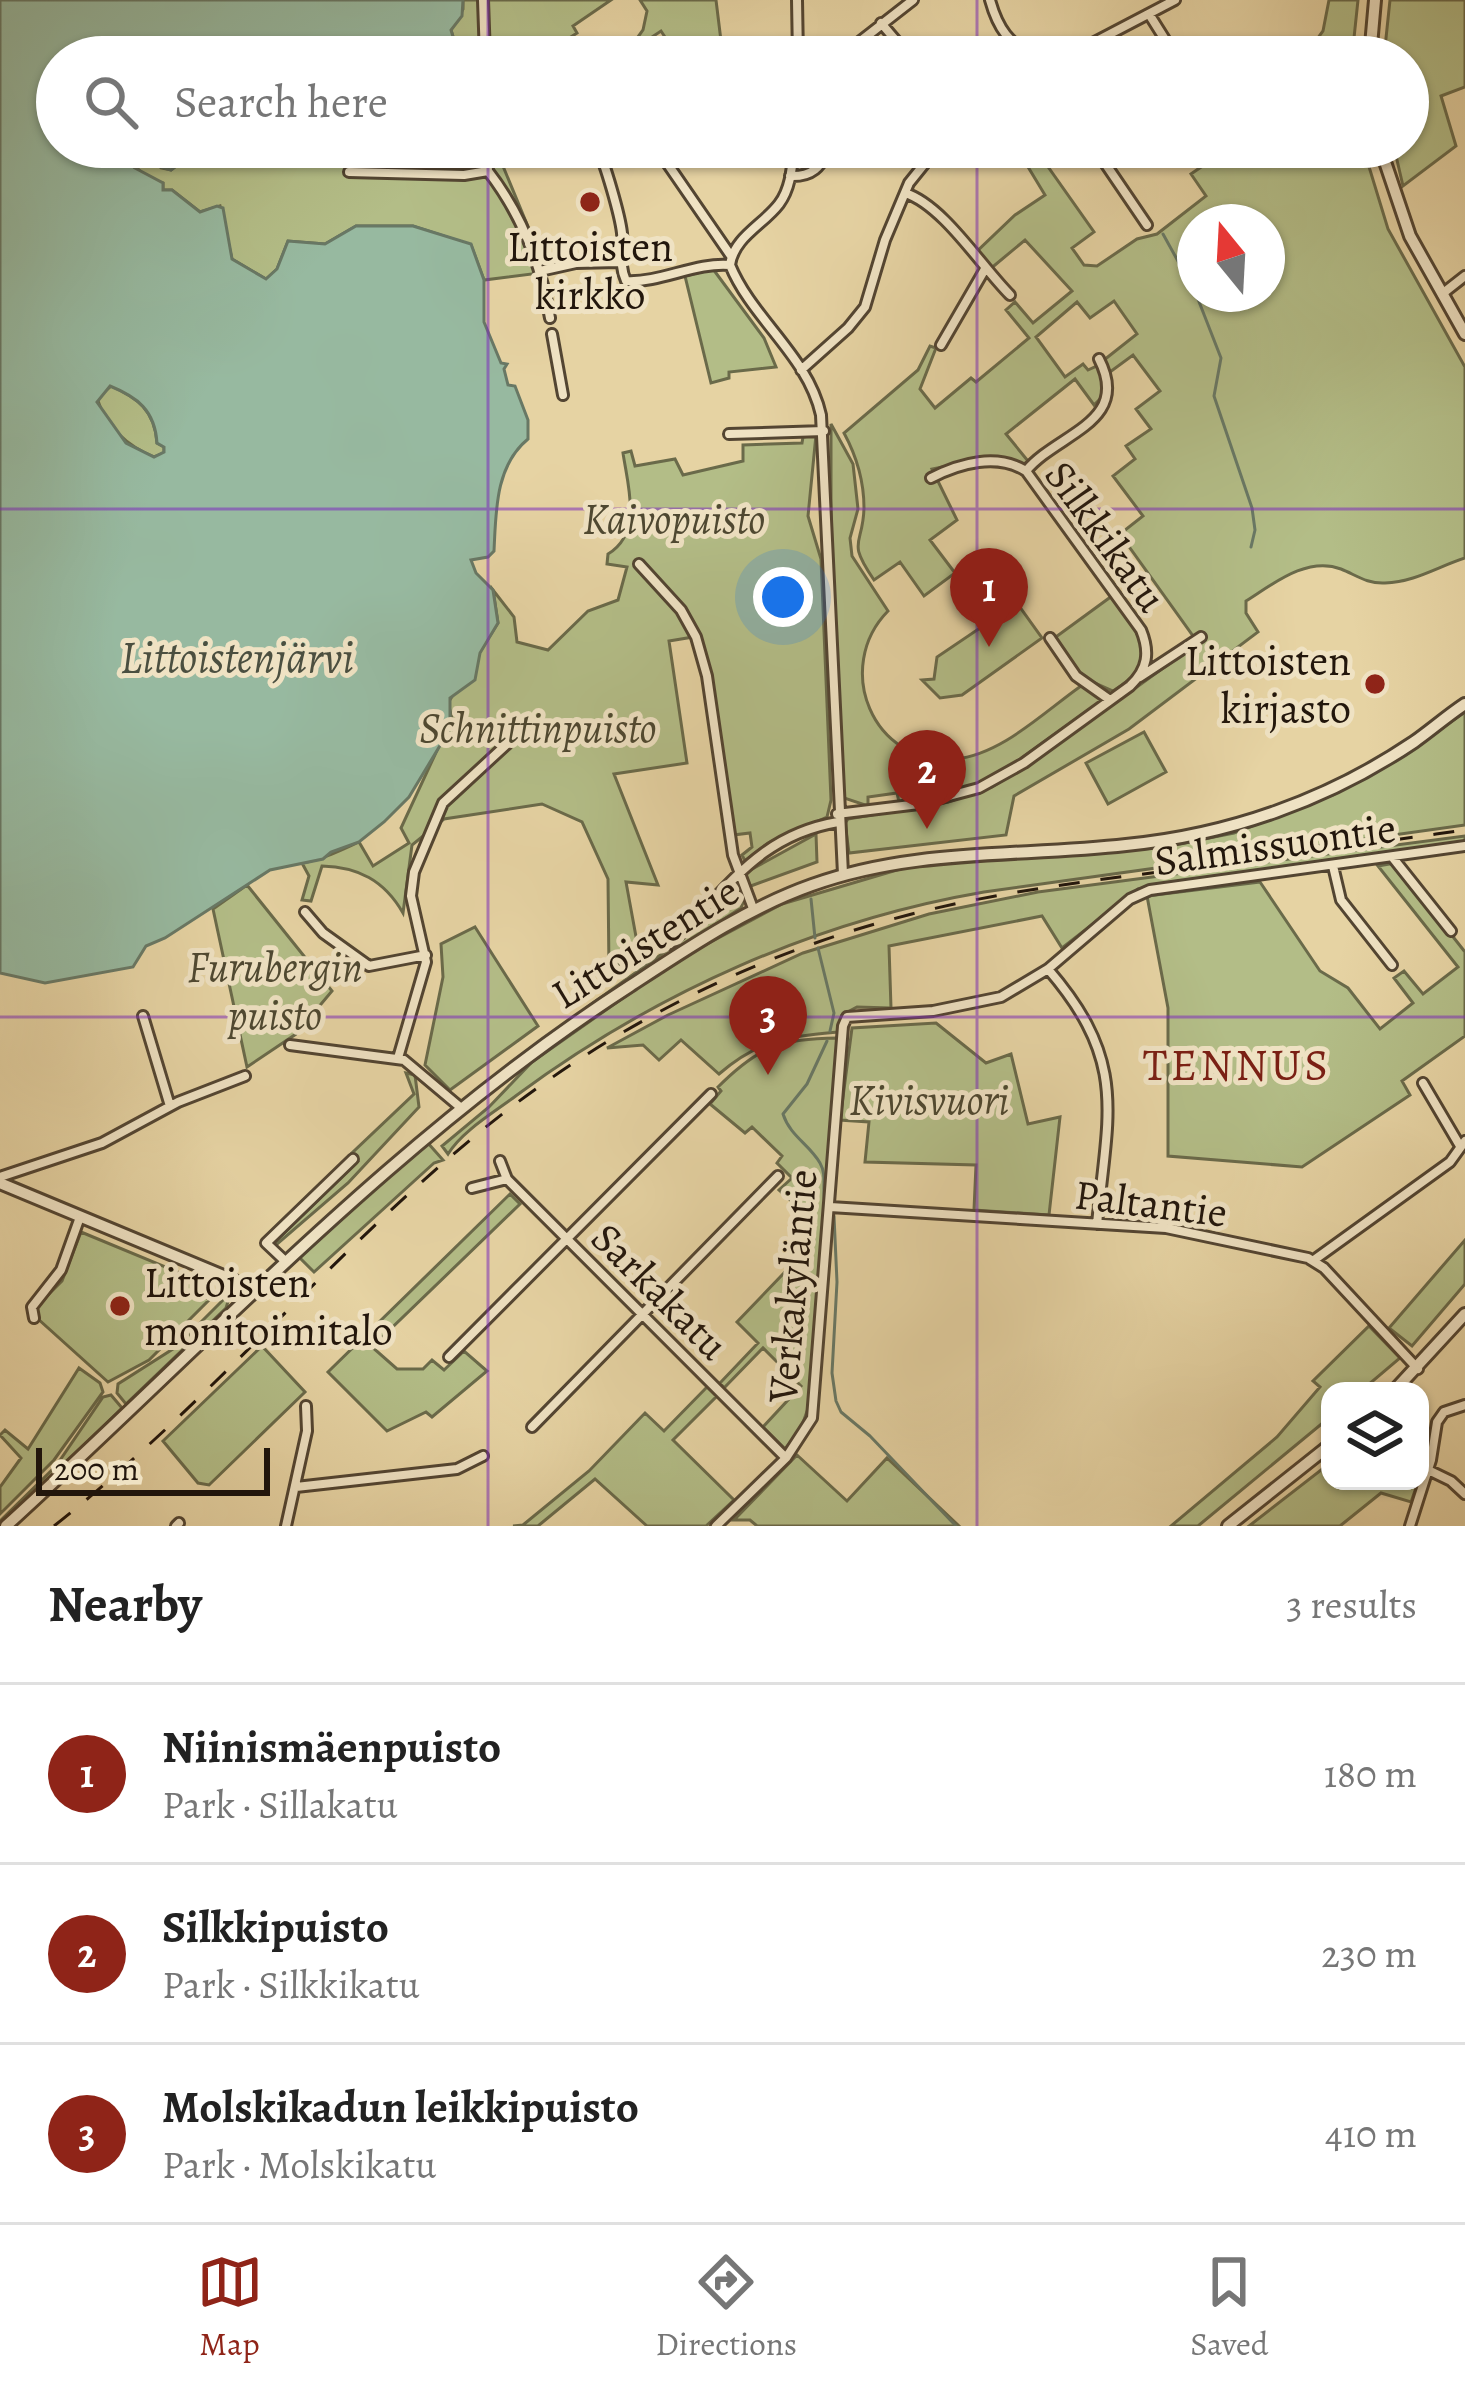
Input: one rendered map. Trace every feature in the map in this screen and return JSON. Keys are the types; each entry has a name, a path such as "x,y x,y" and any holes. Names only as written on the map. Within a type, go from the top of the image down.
{"street":[{"path":"483,0 484,36"},
{"path":"797,0 798,36"},
{"path":"865,36 913,0"},
{"path":"990,0 1006,36"},
{"path":"1107,36 1175,0"},
{"path":"1372,36 1375,0"},
{"path":"1149,14 1163,36"},
{"path":"880,23 891,36"},
{"path":"488,168 517,213 540,271 550,318"},
{"path":"604,168 620,214 619,262 626,281 635,282 730,260 778,205 791,168"},
{"path":"670,168 817,397 824,431 823,519 843,874"},
{"path":"790,176 807,177 817,168"},
{"path":"801,370 865,307 905,193 919,168"},
{"path":"1108,168 1147,225"},
{"path":"1387,168 1402,218 1465,334"},
{"path":"350,172 464,176 488,172"},
{"path":"905,193 935,213 1010,295"},
{"path":"540,271 576,262 619,262"},
{"path":"941,345 985,269"},
{"path":"1442,294 1465,276"},
{"path":"552,334 562,395"},
{"path":"1026,471 1101,410 1108,382 1099,359"},
{"path":"729,434 824,431"},
{"name":"Silkkikatu","path":"670,944 738,870 795,835 837,818 979,788 1024,763 1139,677 1147,656 1141,630 1026,471 992,461 931,478"},
{"path":"639,564 681,610 696,637 707,676 738,870 754,911"},
{"path":"1139,677 1201,637"},
{"path":"1050,638 1076,676 1111,700"},
{"name":"Littoistentie","path":"6,1526 284,1260 460,1107 585,1015 754,911 843,874 957,854 1125,846 1228,828 1347,782 1465,704"},
{"path":"398,1058 424,975 426,956 411,896 419,862 443,803 507,744 514,730"},
{"name":"Salmissuontie","path":"849,1016 975,1005 1013,992 1048,970 1142,892 1462,847"},
{"path":"1394,858 1451,931"},
{"path":"1333,866 1341,900 1392,965"},
{"path":"305,912 323,933 369,966 426,956"},
{"path":"1048,970 1086,1016 1106,1076 1108,1118 1097,1224"},
{"path":"143,1016 170,1106"},
{"name":"Verkakyläntie","path":"716,1526 785,1458 805,1433 814,1409 843,1026 849,1016"},
{"path":"290,1045 398,1058 414,1066 460,1107"},
{"path":"2,1175 102,1143 170,1106 245,1076"},
{"path":"1418,1369 1314,1260 1450,1162 1462,1143 1423,1084"},
{"path":"449,1357 710,1094"},
{"path":"284,1260 266,1243 353,1159"},
{"name":"Sarkakatu","path":"500,1161 507,1179 785,1458"},
{"path":"2,1175 80,1217 233,1280 250,1292"},
{"path":"532,1427 778,1176"},
{"path":"472,1188 507,1179"},
{"name":"Paltantie","path":"830,1208 1182,1229 1314,1260"},
{"path":"34,1318 32,1306 62,1270 80,1217"},
{"path":"1404,1382 1465,1314"},
{"path":"1429,1451 1439,1418 1465,1405"},
{"path":"286,1526 308,1431 306,1406"},
{"path":"1228,1526 1321,1452"},
{"path":"296,1486 457,1468 483,1456"},
{"path":"1429,1470 1465,1494"},
{"path":"1410,1526 1419,1490"}],"green space":[{"path":"463,0 611,0 573,26 577,33 572,36 453,36 451,30"},
{"path":"640,0 716,0 720,36 664,36 661,31 639,36 647,11"},
{"path":"1329,0 1358,0 1354,36 1319,36"},
{"path":"1390,0 1465,0 1465,87 1441,96 1456,146 1429,166 1429,36 1386,36"},
{"path":"137,168 504,168 543,263 540,273 484,280 471,245 413,226 356,226 325,244 288,241 277,269 266,279 232,259 220,206 200,212"},
{"path":"1029,168 1049,168 1094,232 1072,248 1084,265 1097,266 1177,218 1177,312 1285,312 1285,204 1196,204 1206,196 1191,174 1200,168 1369,168 1388,229 1465,367 1465,558 1396,582 1367,581 1328,566 1291,574 1246,601 1246,613 1258,632 1129,729 1014,796 1006,835 849,853 848,819 948,802 992,787 1198,643 1120,534 1143,516 1113,476 1135,459 1126,446 1151,429 1136,409 1160,391 1133,355 1110,372 1104,360 1137,334 1114,301 1090,318 1077,302 1036,337 1065,377 1083,364 1088,370 1097,366 1103,375 1103,396 1094,405 1075,379 1006,434 1028,461 1023,465 991,457 932,469 957,520 930,540 955,573 924,596 900,562 874,580 860,557 863,488 844,433 918,370 930,346 936,348 920,389 935,408 971,378 976,382 1029,338 1006,310 1015,302 1033,323 1072,291 1025,240 989,270 972,256 1015,215 1045,195"},
{"path":"1399,168 1427,168 1403,186"},
{"path":"713,269 764,338 776,367 729,372 729,378 711,383 685,276"},
{"path":"111,386 143,407 164,453 154,457 144,452 111,426 97,398"},
{"path":"831,424 853,464 858,509 850,538 852,556 888,611 872,634 864,659 863,684 883,730 902,747 926,757 955,759 1005,741 1081,686 1104,699 989,781 948,795 899,802 897,793 868,797 868,806 844,798 831,541"},
{"path":"816,435 808,516 821,559 831,800 827,817 768,843 745,861 742,855 752,847 750,833 733,835 699,637 691,619 687,623 693,637 669,641 687,763 614,774 658,885 626,882 639,953 609,970 608,879 582,822 542,804 444,819 412,845 403,913 379,884 335,867 322,866 311,901 302,900 309,876 302,863 359,842 373,866 409,843 401,828 452,718 448,703 498,623 493,590 514,617 517,642 548,650 588,611 618,600 627,567 607,564 608,554 619,545 629,522 623,453 631,451 635,466 675,459 683,475 743,461 743,445 802,443 803,437"},
{"path":"1112,596 1142,646 1138,668 1113,691 1084,678 1053,639"},
{"path":"1017,603 1042,638 962,695 940,698 922,680 934,679 937,657"},
{"path":"1465,712 1465,825 984,892 859,922 739,966 624,1024 480,1122 448,1154 442,1146 532,1062 677,960 782,904 907,867 1159,848 1234,833 1333,795 1397,760"},
{"path":"1144,732 1166,772 1108,804 1086,763"},
{"path":"816,834 817,862 748,887 743,874"},
{"path":"1465,836 1465,842 1138,889 1062,948 1042,916 889,946 891,1008 857,1007 842,1015 838,1032 774,1042 719,1074 681,1040 659,1060 643,1045 607,1048 803,953 929,914 1038,892"},
{"path":"1395,863 1465,952 1465,1036 1402,1081 1410,1095 1302,1167 1168,1156 1168,1008 1147,896 1260,882 1320,971 1348,988 1380,1029 1413,1003 1394,978 1404,971 1423,994 1458,967 1378,866"},
{"path":"735,882 744,900 741,908 586,1008 690,934"},
{"name":"Furubergin puisto","path":"247,885 332,991 296,1034 247,1067 213,909"},
{"path":"475,927 538,1026 450,1090 425,1065 443,977 441,944"},
{"name":"Kivisvuori","path":"936,1023 986,1063 1011,1054 1028,1124 1060,1117 1049,1215 974,1210 976,1165 865,1162 869,1122 840,1120 852,1028"},
{"path":"838,1038 810,1403 800,1431 785,1449 763,1427 801,1386 763,1348 724,1388 720,1383 758,1343 737,1322 807,1249 812,1220 779,1190 792,1178 777,1163 782,1156 752,1127 745,1133 710,1104 721,1091 718,1087 759,1054 785,1043"},
{"path":"406,1073 415,1075 419,1107 348,1183 276,1245 358,1161 352,1153 414,1094"},
{"path":"427,1142 443,1160 434,1163 314,1272 298,1256"},
{"path":"510,1194 520,1204 372,1347 397,1369 423,1369 432,1360 444,1370 464,1351 487,1371 432,1417 426,1412 387,1431 328,1372"},
{"name":"Littoisten monitoimitalo","path":"81,1232 180,1273 209,1300 149,1360 108,1382 37,1318 35,1308 62,1281"},
{"path":"1465,1240 1465,1284 1412,1346 1389,1328"},
{"path":"231,1292 226,1308 126,1404 117,1393 118,1384 176,1347"},
{"path":"1369,1326 1400,1358 1372,1382 1321,1382 1321,1424 1198,1526 1171,1526 1277,1437 1320,1387 1313,1381"},
{"path":"262,1346 305,1392 209,1485 198,1483 163,1441"},
{"path":"79,1368 100,1383 103,1392 54,1460 0,1514 0,1487 21,1458 0,1435 5,1430 28,1449"},
{"path":"707,1387 717,1396 673,1440 734,1500 706,1526 647,1526 595,1479 538,1526 513,1526 523,1525 589,1471 645,1413 664,1431"},
{"path":"111,1395 122,1408 1,1526 0,1521 56,1466 103,1397"},
{"path":"797,1455 847,1501 887,1458 959,1526 757,1526 750,1520 734,1520"},
{"path":"1321,1470 1321,1490 1415,1490 1411,1502 1381,1493 1340,1526 1249,1526"}],"water":[{"name":"Littoistenjärvi","path":"0,0 463,0 453,36 36,36 36,168 135,168 200,212 223,208 232,259 266,279 277,269 288,241 325,244 356,226 413,226 471,244 484,280 484,322 501,363 507,364 508,385 515,386 528,420 528,439 503,476 494,551 471,560 476,573 493,590 498,623 480,653 475,680 450,698 450,729 409,797 359,842 323,859 270,870 146,946 133,967 45,983 0,973","holes":["110,386 136,400 148,413 157,443 164,447 154,457 126,443 97,402"]}],"waterway":[{"path":"1163,234 1177,259"},
{"path":"1203,312 1221,358 1214,396 1252,508 1251,547"},
{"path":"811,899 815,938"},
{"path":"818,948 834,1013 830,1031"},
{"path":"825,1203 820,1163 783,1114 807,1084 827,1041"},
{"path":"834,1216 837,1282 832,1373 836,1401 841,1412 956,1526"}],"railway":[{"path":"54,1526 164,1431 372,1228 481,1131 578,1060 683,1000 793,951 940,907 1069,884 1465,830"}],"place":[{"name":"Littoisten kirkko","path":"590,202"},
{"name":"Niinismäenpuisto","path":"989,647"},
{"name":"Littoisten kirjasto","path":"1375,684"},
{"name":"Silkkipuisto","path":"927,829"},
{"name":"Molskikadun leikkipuisto","path":"768,1075"},
{"name":"Littoisten monitoimitalo","path":"120,1306"}],"district":[{"name":"TENNUS","path":"1237,1065"}],"park label":[{"name":"Kaivopuisto","path":"674,518"},
{"name":"Schnittinpuisto","path":"538,727"}]}
